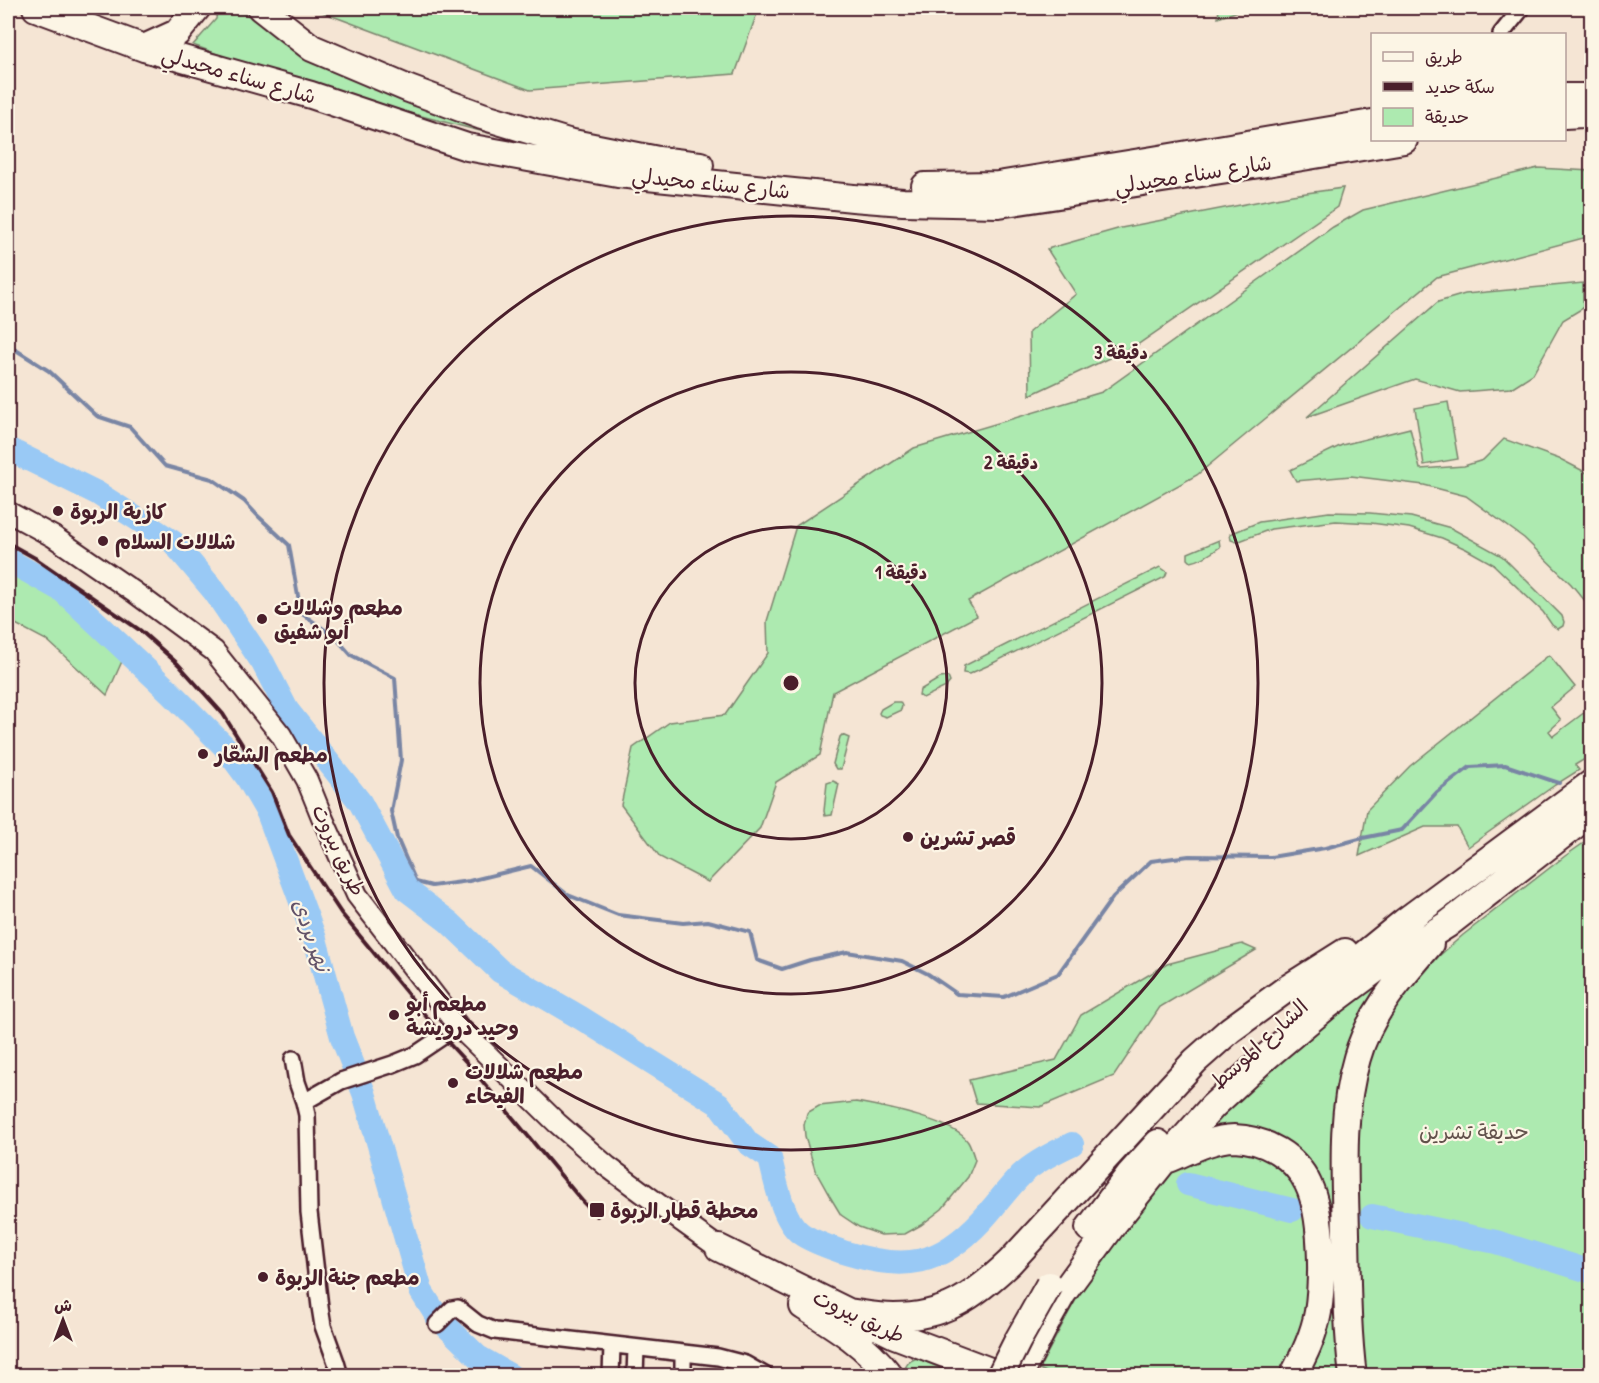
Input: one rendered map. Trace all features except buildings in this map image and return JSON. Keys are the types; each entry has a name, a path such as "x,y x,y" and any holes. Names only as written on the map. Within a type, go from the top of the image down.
{"main road":[{"name":"شارع سناء محيدلي","path":"36,8 144,48 311,95 467,147 618,174 903,202 999,204 1398,141"},
{"path":"144,48 177,33 197,8"},
{"name":"شارع سناء محيدلي","path":"261,8 312,48 409,89 493,120 568,142 658,160 826,180 895,185 998,185 1371,123"},
{"path":"1566,97 1592,97"},
{"path":"1566,115 1592,116"},
{"name":"الشارع الموسط","path":"1056,1289 1095,1220 1129,1175 1237,1060 1404,922 1592,783"},
{"name":"الشارع الموسط","path":"1002,1376 1018,1340 1056,1289 1213,1106 1266,1057 1328,1005 1375,970 1448,924 1592,812"},
{"path":"847,1312 893,1317 920,1315 946,1308 967,1298 1010,1262 1195,1061 1230,1030 1285,990 1338,956 1404,922"},
{"path":"1353,1376 1348,1328 1344,1140 1357,1058 1370,1026 1389,992 1448,924"},
{"path":"1163,1162 1207,1144 1232,1138 1257,1141 1283,1153 1296,1166 1308,1184 1315,1204 1318,1225 1320,1280 1318,1312 1308,1346 1293,1376"},
{"name":"طريق بيروت","path":"719,1248 895,1335 1002,1376"},
{"name":"طريق بيروت","path":"719,1248 771,1287 854,1339 877,1360 890,1376"},
{"path":"1019,1376 1045,1325 1056,1289"},
{"path":"896,1376 895,1367 898,1358 904,1351 922,1345"}],"street":[{"path":"1502,33 1522,8"},
{"path":"1518,33 1522,8"},
{"name":"طريق بيروت","path":"8,512 54,537 81,555 214,651 281,735 307,780 357,895 458,1026 557,1123 608,1167 719,1248"},
{"path":"304,1102 341,1081 415,1055 458,1026"},
{"path":"293,1059 307,1115 309,1212 320,1307 323,1326 340,1376"},
{"path":"437,1324 452,1309 458,1308 478,1324 495,1331 733,1360 766,1376"},
{"path":"611,1376 612,1345"},
{"path":"635,1376 636,1348"},
{"path":"683,1353 683,1376"}],"green space":[{"path":"217,8 237,8 318,62 410,102 512,139 307,87 193,45 216,19"},
{"path":"311,8 759,8 735,74 530,90"},
{"path":"1219,8 1247,8 1218,18"},
{"path":"1538,168 1591,171 1591,236 1437,277 1197,475 968,601 977,616 833,692 820,755 776,782 760,828 708,882 660,857 621,805 633,748 670,722 725,715 768,653 767,621 796,526 914,448 1102,392 1333,227 1363,210"},
{"path":"1343,188 1337,207 1137,345 1030,395 1029,332 1076,294 1047,249 1121,228 1292,195"},
{"path":"1583,283 1583,308 1563,320 1533,374 1511,388 1460,392 1415,379 1307,417 1438,302 1465,294"},
{"path":"1448,402 1458,459 1424,465 1415,408"},
{"path":"1410,428 1420,469 1464,466 1483,460 1504,439 1562,460 1591,475 1591,608 1571,584 1524,538 1466,496 1424,485 1351,476 1296,481 1290,470 1342,445"},
{"path":"1329,512 1411,517 1451,528 1502,556 1562,616 1563,626 1558,629 1552,625 1543,612 1493,564 1442,538 1409,528 1336,521 1271,529 1237,542 1231,540 1230,534 1259,522"},
{"path":"1219,540 1220,547 1210,554 1191,562 1188,559 1188,553"},
{"path":"1160,567 1167,572 1165,577 987,666 969,674 963,673 964,666"},
{"path":"8,569 67,601 123,659 107,695 48,641 8,620"},
{"path":"1549,655 1575,687 1551,707 1561,720 1549,731 1553,736 1585,712 1591,720 1591,751 1585,759 1575,765 1579,770 1468,847 1457,827 1425,827 1359,856 1367,810 1410,766"},
{"path":"948,677 950,682 946,687 923,698 919,695 920,690 940,678"},
{"path":"893,702 900,702 901,710 886,717 880,715 881,709"},
{"path":"842,735 849,738 841,769 836,769 833,764"},
{"path":"833,781 839,784 832,815 825,816 827,783"},
{"name":"حديقة تشرين","path":"1591,838 1591,1375 1362,1376 1353,1146 1358,1099 1378,1032 1394,1008 1439,956 1463,935"},
{"path":"1242,944 1256,950 1160,1007 1114,1076 1040,1107 976,1103 969,1080 1056,1060 1081,1015 1167,964"},
{"path":"1391,970 1349,1051 1342,1375 1298,1375 1321,1313 1297,1159 1195,1139 1263,1072"},
{"path":"856,1102 916,1116 948,1127 968,1142 972,1151 975,1160 968,1177 942,1209 905,1234 881,1235 859,1227 841,1215 815,1170 805,1136 804,1125 807,1113 819,1106"},
{"path":"1260,1149 1298,1184 1304,1217 1308,1265 1305,1323 1282,1375 1056,1376 1039,1369 1104,1251 1164,1173 1198,1150"},
{"path":"917,1358 940,1368 938,1375 904,1375 907,1364"}],"waterway":[{"path":"8,348 16,350 49,371 97,416 130,427 165,466 212,479 244,501 289,545 301,613 336,638 351,655 395,678 401,760 391,811 397,838 416,882 432,886 469,881 531,866 568,895 618,915 683,923 708,921 750,932 757,960 782,969 847,952 902,961 928,974 957,994 1004,997 1058,974 1113,897 1151,861 1189,856 1271,857 1325,848 1402,830 1437,792 1470,767 1505,765 1559,783"},
{"path":"8,449 97,493 173,542 215,592 263,663 287,710 360,802 407,890 449,922 500,971 581,1018 719,1104 748,1143 770,1158 784,1209 800,1233 822,1244 867,1259 904,1263 936,1255 966,1235 1026,1171 1072,1144"},
{"name":"نهر بردى","path":"8,560 63,591 224,746 247,777 268,813 315,939 342,1037 364,1093 421,1291 438,1318 478,1357 511,1376"},
{"path":"1188,1184 1292,1210"},
{"path":"1372,1216 1496,1242 1592,1272"}],"railway":[{"path":"8,543 35,558 141,631 178,664 223,714 272,792 289,835 341,913 443,1037 597,1216"}],"place":[{"name":"كازية الربوة","path":"58,511"},
{"name":"شلالات السلام","path":"103,541"},
{"name":"مطعم وشلالات أبو شفيق","path":"262,619"},
{"name":"مطعم الشعّار","path":"203,754"},
{"name":"قصر تشرين","path":"908,837"},
{"name":"مطعم أبو وحيد درويشة","path":"394,1015"},
{"name":"مطعم شلالات الفيحاء","path":"453,1083"},
{"name":"محطة قطار الربوة","path":"597,1210"},
{"name":"مطعم جنة الربوة","path":"263,1277"}]}
